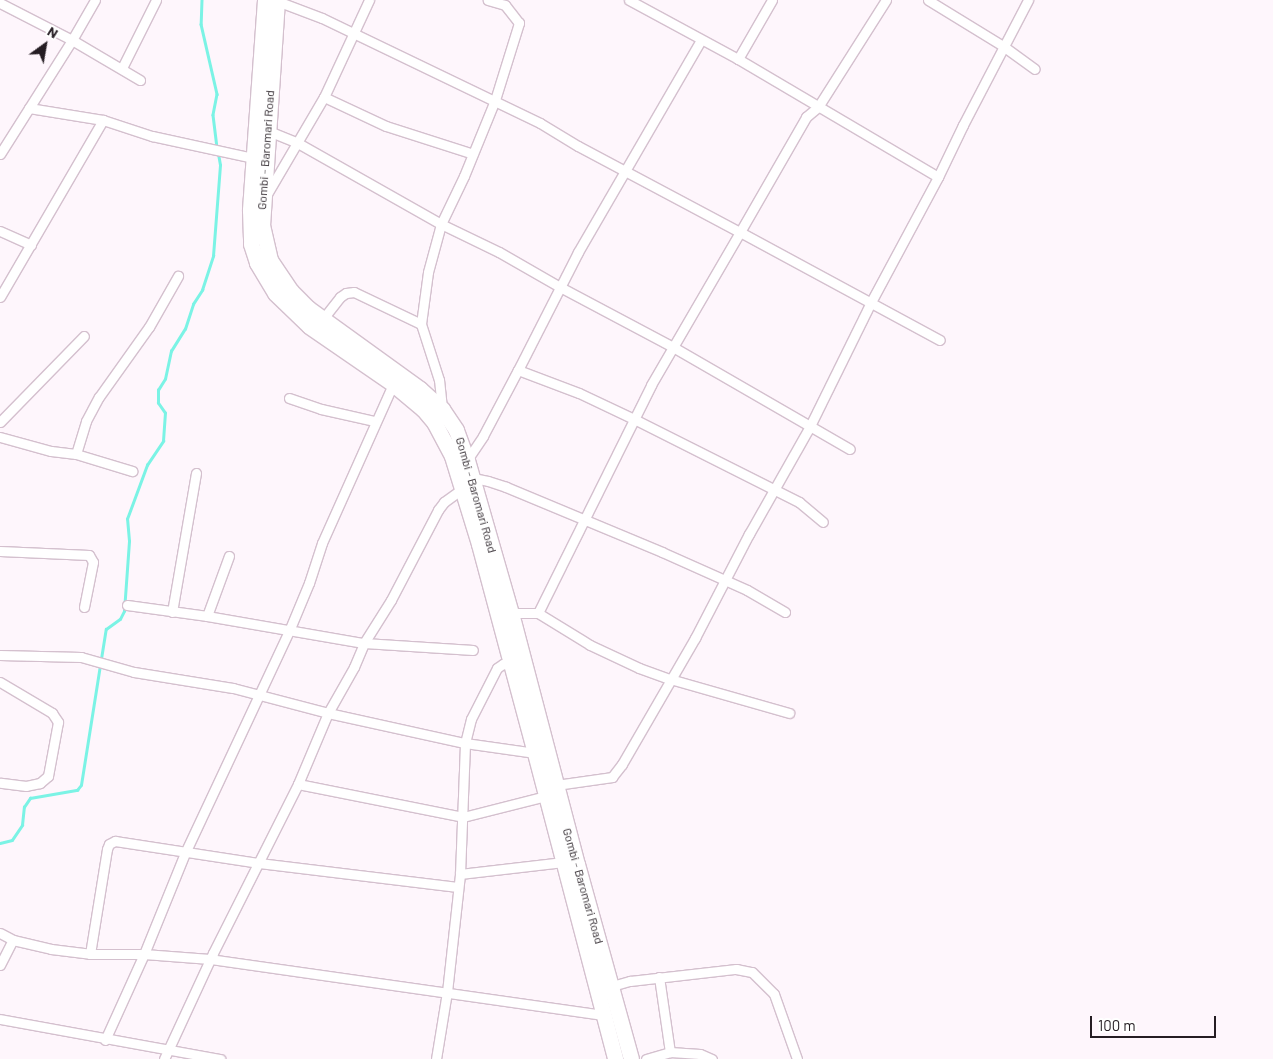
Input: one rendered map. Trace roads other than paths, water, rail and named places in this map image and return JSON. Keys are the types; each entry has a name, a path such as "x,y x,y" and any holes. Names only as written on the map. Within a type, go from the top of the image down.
{"main road":[{"name":"Gombi - Baromari Road","path":"264,0 250,210 251,244 264,276 275,293 309,326 393,384 434,422 467,484 510,613 517,665 535,753 551,790 563,862 615,1059"},
{"name":"Gombi - Baromari Road","path":"277,0 262,203 262,225 270,260 290,291 322,320 401,375 442,409 456,430 467,460 467,484 551,790 612,986 631,1059"}],"street":[{"path":"0,154 95,0"},
{"path":"122,68 156,0"},
{"path":"277,0 355,33 540,123 625,171 940,340"},
{"path":"262,203 324,97 369,0"},
{"path":"442,409 439,380 421,324 428,272 441,224 495,100 519,23 505,5 490,0"},
{"path":"629,0 738,59 938,177"},
{"path":"738,59 772,0"},
{"path":"538,613 634,419 673,347 806,118 818,107 886,0"},
{"path":"928,0 1003,46 1035,69"},
{"path":"298,784 463,817 551,790 612,777 622,764 694,638 723,581 810,426 871,302 938,177 1028,0"},
{"path":"0,4 72,40 140,80"},
{"path":"467,460 483,436 578,252 701,40"},
{"path":"324,97 386,126 473,154"},
{"path":"28,108 103,120 152,136 253,158"},
{"path":"0,297 103,120"},
{"path":"266,130 296,142 441,224 499,252 673,347 850,449"},
{"path":"0,231 31,245"},
{"path":"76,454 86,421 95,405 148,327 178,276"},
{"path":"322,320 340,297 346,293 354,292 421,324"},
{"path":"0,422 84,336"},
{"path":"518,370 579,394 634,419 799,502 823,522"},
{"path":"105,1040 144,954 185,853 289,632 309,583 322,543 374,421 393,384"},
{"path":"289,398 321,409 374,421"},
{"path":"0,436 51,450 76,454 132,471"},
{"path":"172,612 196,473"},
{"path":"164,1059 210,958 298,784 328,713 354,667 364,643 391,600 438,510 444,502 467,484 488,480 506,487 662,552 754,594 785,612"},
{"path":"0,551 89,555 93,562 84,607"},
{"path":"207,616 229,556"},
{"path":"127,605 207,616 289,632 364,643 473,650"},
{"path":"510,613 538,613 566,632 613,657 670,679 789,713"},
{"path":"0,655 81,657 105,662 134,672 207,683 259,694 328,713 465,743 535,753"},
{"path":"436,1059 448,992 460,874 465,743 471,719 497,668 503,664 517,665"},
{"path":"0,682 52,713 58,722 58,731 48,776 40,783 26,786 0,783"},
{"path":"90,954 99,890 110,844 115,841 259,863 458,887"},
{"path":"460,874 563,862"},
{"path":"0,933 12,940 51,949 90,954 144,954 210,958 604,1014"},
{"path":"0,965 12,940"},
{"path":"612,986 659,977 736,969 752,972 774,994 797,1059"},
{"path":"659,977 670,1052"},
{"path":"0,1019 105,1040 220,1059"},
{"path":"646,1059 670,1052 700,1054 712,1059"}],"waterway":[{"path":"202,0 201,24 217,94 213,115 217,148"},
{"path":"101,659 106,629 120,619 124,611 129,541 127,519 147,465 163,441 165,413 158,403 158,390 165,379 171,351 185,329 193,304 202,290 213,256 220,165 218,154"},
{"path":"0,843 12,840 22,825 24,807 30,798 77,790 81,785 100,665"}]}
